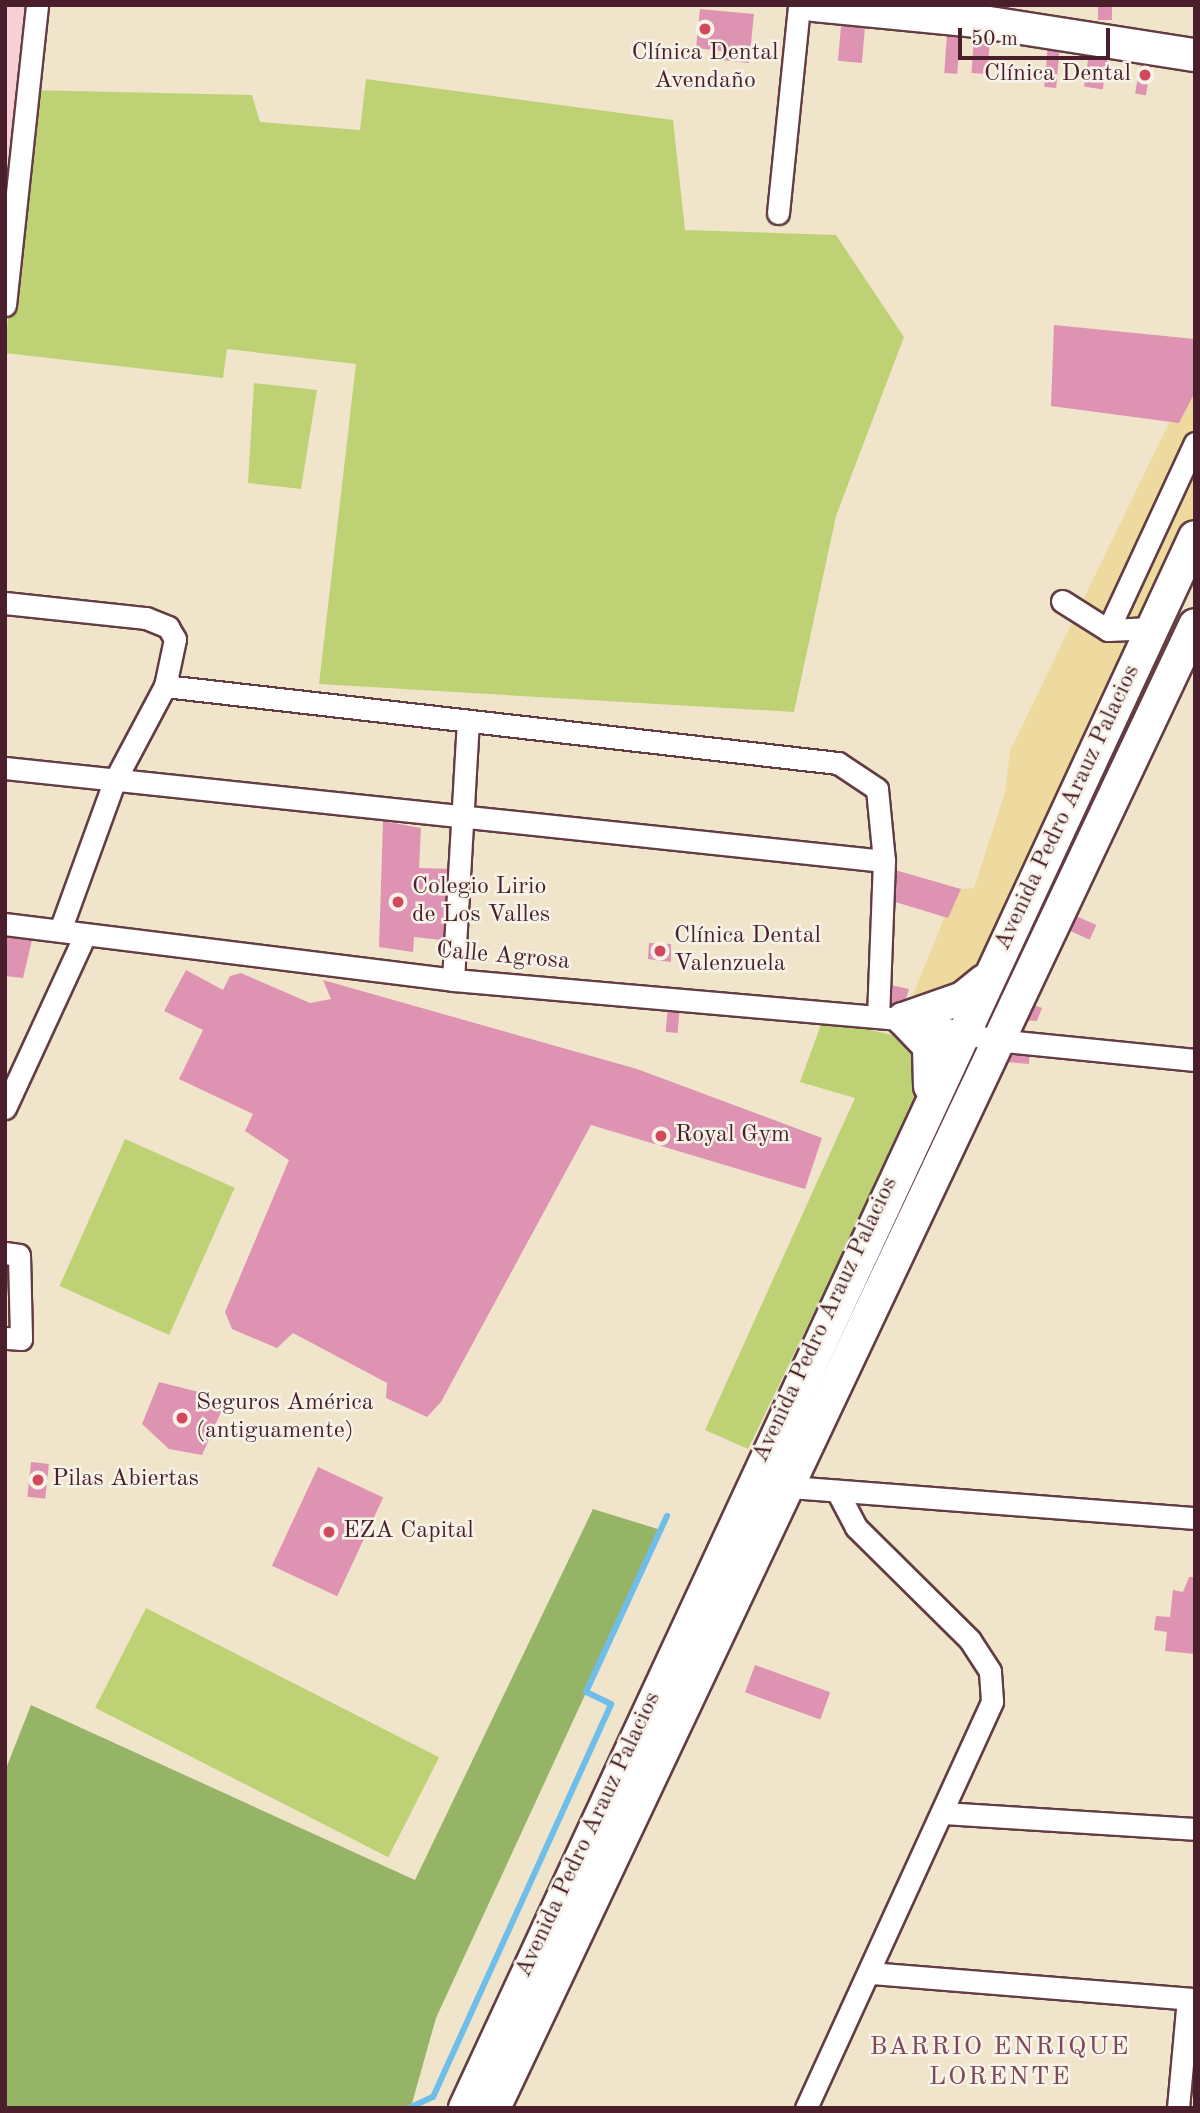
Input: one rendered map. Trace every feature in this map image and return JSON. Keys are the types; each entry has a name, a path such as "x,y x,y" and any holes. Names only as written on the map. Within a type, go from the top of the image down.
{"street":[{"path":"5,305 37,5"},
{"path":"778,213 799,5"},
{"path":"814,5 977,13 1195,55"},
{"path":"1108,630 1195,443"},
{"name":"Avenida Pedro Arauz Palacios","path":"494,2108 574,1905 671,1694 751,1483 961,1029 1076,800 1195,537"},
{"path":"1062,601 1108,630 1152,628 1193,631"},
{"path":"5,603 146,618 168,627 176,650 165,686 114,782 60,930"},
{"name":"Avenida Pedro Arauz Palacios","path":"671,1694 787,1486 995,1040 1193,631"},
{"path":"165,686 838,763 877,789 884,861 890,1017"},
{"path":"453,980 468,722"},
{"path":"5,768 114,782 884,861"},
{"path":"1076,800 1104,816"},
{"name":"Calle Agrosa","path":"5,924 453,980 890,1017 961,1029 995,1040 1195,1060"},
{"path":"6,1103 85,935"},
{"path":"890,1017 964,998 985,980"},
{"path":"890,1017 929,1046 929,1098"},
{"path":"5,1253 19,1255 21,1339 5,1338"},
{"path":"751,1483 1195,1518"},
{"path":"806,2108 992,1701 990,1671 970,1640 856,1527 837,1491"},
{"path":"942,1813 1195,1829"},
{"name":"Avenida Pedro Arauz Palacios","path":"465,2108 574,1905"},
{"path":"870,1973 1192,1999 1178,2108"}],"shaded area":[{"path":"5,5 30,5 5,258"}],"green space":[{"path":"366,79 673,120 685,230 836,235 904,337 836,516 794,712 319,684 356,364 227,349 223,378 5,353 28,90 252,95 260,122 360,130"},
{"path":"254,383 317,390 301,489 248,483"},
{"path":"823,1019 901,1037 918,1048 922,1089 748,1449 705,1430 855,1098 800,1082"},
{"path":"125,1139 235,1188 169,1335 60,1286"},
{"path":"593,1509 661,1530 436,2018 411,2107 5,2108 5,1771 31,1705 415,1880"},
{"path":"146,1608 439,1757 388,1857 95,1708"}],"sand":[{"path":"1195,369 1195,547 985,980 903,1019 956,889 974,888 1005,792 1010,751"}],"building":[{"path":"1098,5 1112,5 1112,20 1098,20"},
{"path":"700,9 754,14 749,63 722,60 723,51 696,48"},
{"path":"841,26 865,28 862,63 838,61"},
{"path":"947,34 960,35 957,74 944,73"},
{"path":"974,37 990,38 987,74 971,73"},
{"path":"1048,44 1060,45 1056,88 1044,87"},
{"path":"1090,48 1109,51 1103,89 1084,87"},
{"name":"Clínica Dental","path":"1142,54 1153,56 1146,95 1135,93"},
{"path":"1054,325 1195,339 1195,392 1179,423 1051,406"},
{"name":"Colegio Lirio de Los Valles","path":"383,821 421,828 419,868 455,869 451,941 414,937 413,952 379,947"},
{"path":"895,870 961,889 948,918 892,901"},
{"path":"1067,912 1096,925 1090,940 1060,927"},
{"path":"5,937 32,940 23,978 5,976"},
{"name":"Clínica Dental Valenzuela","path":"649,943 671,944 671,962 648,959"},
{"path":"186,970 223,990 230,976 241,973 310,1003 331,999 323,980 637,1069 822,1138 805,1189 591,1125 441,1402 427,1417 386,1398 387,1383 293,1333 277,1348 232,1329 225,1312 289,1160 245,1131 253,1114 179,1079 203,1030 164,1011"},
{"path":"891,985 909,989 903,1008 882,1002"},
{"path":"1020,1000 1042,1008 1037,1021 1019,1020"},
{"path":"668,1005 680,1006 678,1033 666,1032"},
{"path":"1030,1049 1029,1064 1005,1062 996,1053"},
{"name":"Seguros América (antiguamente)","path":"159,1382 199,1392 221,1412 202,1455 169,1449 142,1424"},
{"name":"Pilas Abiertas","path":"31,1462 49,1464 45,1499 27,1497"},
{"name":"EZA Capital","path":"318,1467 383,1497 337,1596 272,1566"},
{"path":"1189,1577 1195,1577 1195,1654 1165,1651 1167,1632 1154,1630 1156,1616 1170,1617 1173,1590 1183,1592"},
{"path":"755,1665 830,1692 820,1720 745,1692"}],"waterway":[{"path":"409,2108 433,2097 611,1704 586,1692 667,1516"}],"place":[{"name":"Clínica Dental Avendaño","path":"705,29"},
{"name":"Clínica Dental","path":"1145,75"},
{"name":"Colegio Lirio de Los Valles","path":"398,902"},
{"name":"Clínica Dental Valenzuela","path":"660,951"},
{"name":"Royal Gym","path":"661,1136"},
{"name":"Seguros América (antiguamente)","path":"182,1418"},
{"name":"Pilas Abiertas","path":"38,1480"},
{"name":"EZA Capital","path":"329,1532"}],"district":[{"name":"BARRIO ENRIQUE LORENTE","path":"1000,2063"}]}
